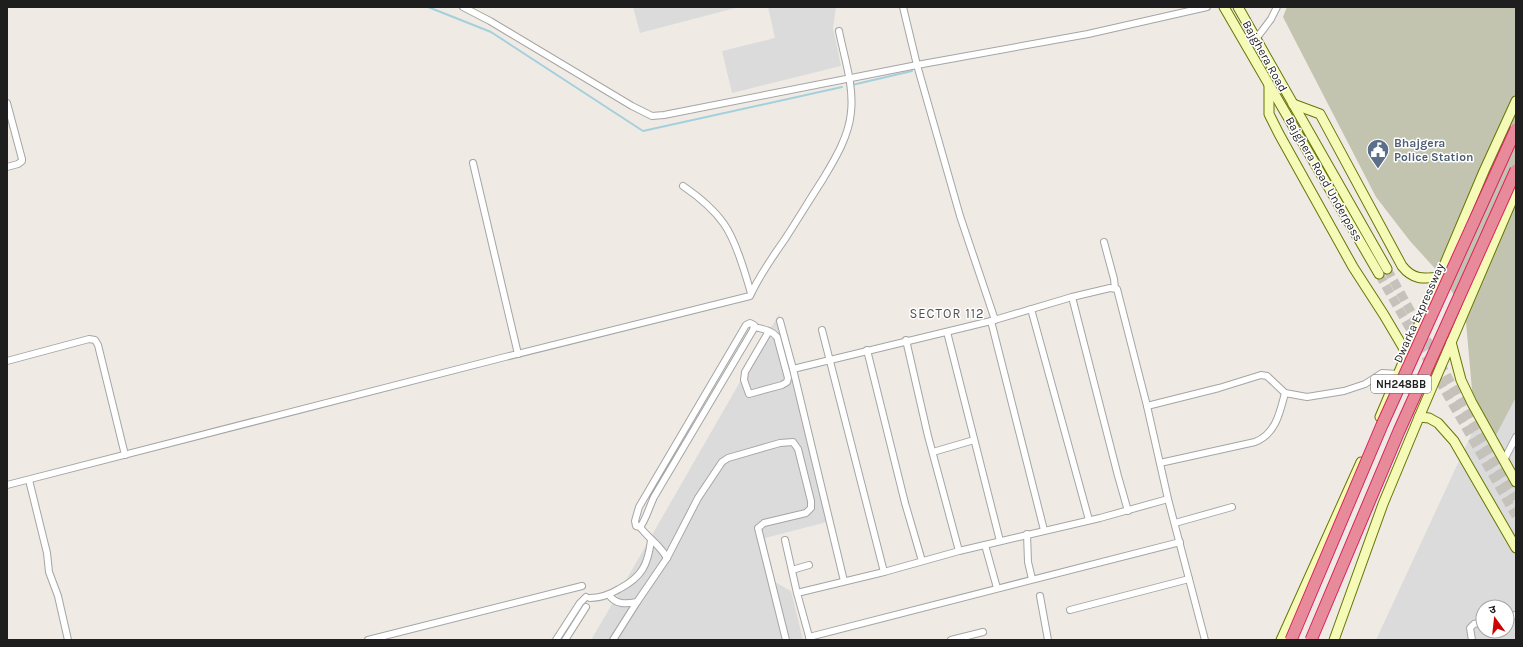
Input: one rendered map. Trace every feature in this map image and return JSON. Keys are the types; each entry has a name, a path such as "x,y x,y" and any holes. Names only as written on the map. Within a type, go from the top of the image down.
{"highway":[{"name":"Dwarka Expressway","path":"1291,640 1382,425 1516,129"},
{"name":"NH248BB","path":"1310,640 1399,431 1516,170"}],"street":[{"path":"463,7 490,21 632,106 652,116 664,115 917,65 1088,34 1207,7"},
{"path":"903,7 917,65 960,216 993,320 1044,530"},
{"name":"Bajghera Road Underpass","path":"1224,7 1269,85 1383,272 1293,104"},
{"name":"Bajghera Road","path":"1238,7 1293,104"},
{"path":"1256,39 1271,19 1277,7"},
{"path":"7,485 750,296 766,265 785,239 828,170 842,143 851,113 851,97 849,79 839,31"},
{"path":"1269,85 1269,114 1279,134 1353,267 1407,354"},
{"path":"1281,640 1360,464 1516,101"},
{"path":"7,103 22,161 18,164 7,167"},
{"path":"1293,104 1320,114 1402,266 1413,276 1424,279 1440,277"},
{"path":"473,163 518,354"},
{"path":"683,186 704,202 727,228 751,294"},
{"path":"1334,640 1383,504 1516,191"},
{"path":"1104,242 1115,288 1118,291 1147,406 1168,499 1205,640"},
{"path":"793,369 906,340 947,332 1072,297 1115,288"},
{"path":"1072,297 1128,511"},
{"path":"1031,309 1089,520"},
{"path":"780,321 844,581"},
{"path":"666,558 659,546 651,540 640,526 636,526 635,521 637,512 746,325 750,323 754,328 769,331 775,335 778,340 788,378 787,382 749,394 744,380 746,372 769,331"},
{"path":"640,526 662,485 754,328"},
{"path":"822,330 884,572"},
{"path":"947,332 1000,541"},
{"path":"7,360 89,339 95,340 98,345 125,455"},
{"path":"906,340 959,551"},
{"path":"1451,342 1461,380 1472,403 1516,482"},
{"path":"868,350 905,503 922,562"},
{"path":"1147,406 1219,388 1261,375 1267,376 1285,393 1307,397 1344,392 1365,384 1382,373 1398,374"},
{"path":"1160,463 1255,442 1264,438 1274,428 1285,393"},
{"path":"1419,417 1429,418 1438,423 1454,441 1516,548"},
{"path":"1504,460 1516,437"},
{"path":"933,452 974,440"},
{"path":"613,640 666,558 698,498 722,462 728,458 780,443 793,442 798,449 811,501 811,508 806,513 764,523 758,528 786,640"},
{"path":"29,480 47,553 48,567 58,596 68,640"},
{"path":"655,480 662,485"},
{"path":"797,593 884,572 1027,534 1128,511 1168,499"},
{"path":"1174,522 1232,507"},
{"path":"1027,534 1028,565 1032,579"},
{"path":"556,640 580,603 588,598 609,595 632,582 639,575 647,560 651,540"},
{"path":"785,540 809,638 997,588 1180,542"},
{"path":"985,545 997,588"},
{"path":"792,570 809,565"},
{"path":"1070,610 1189,579"},
{"path":"368,640 582,586"},
{"path":"609,595 616,602 628,604 637,602"},
{"path":"1040,596 1048,640"},
{"path":"565,640 586,607"},
{"path":"568,622 574,626"},
{"path":"1472,640 1470,628 1475,624"},
{"path":"951,640 983,632"}],"shaded area":[{"path":"633,7 739,7 640,33"},
{"path":"768,7 836,7 833,28 841,66 732,93 722,51 775,38"},
{"path":"1287,7 1516,7 1516,397 1494,439 1473,401 1465,311 1439,273 1410,241 1376,197 1283,17"},
{"path":"779,314 827,522 765,538 775,582 791,591 803,640 591,640 625,582"},
{"path":"1516,338 1516,640 1376,640"}],"waterway":[{"path":"428,7 491,32 643,131 842,87"},
{"path":"852,85 912,71"}],"tunnel":[{"path":"1387,269 1516,499"},
{"path":"1379,274 1516,516"}],"place":[{"name":"Bhajgera Police Station","path":"1378,170"}],"district":[{"name":"SECTOR 112","path":"947,313"}]}
